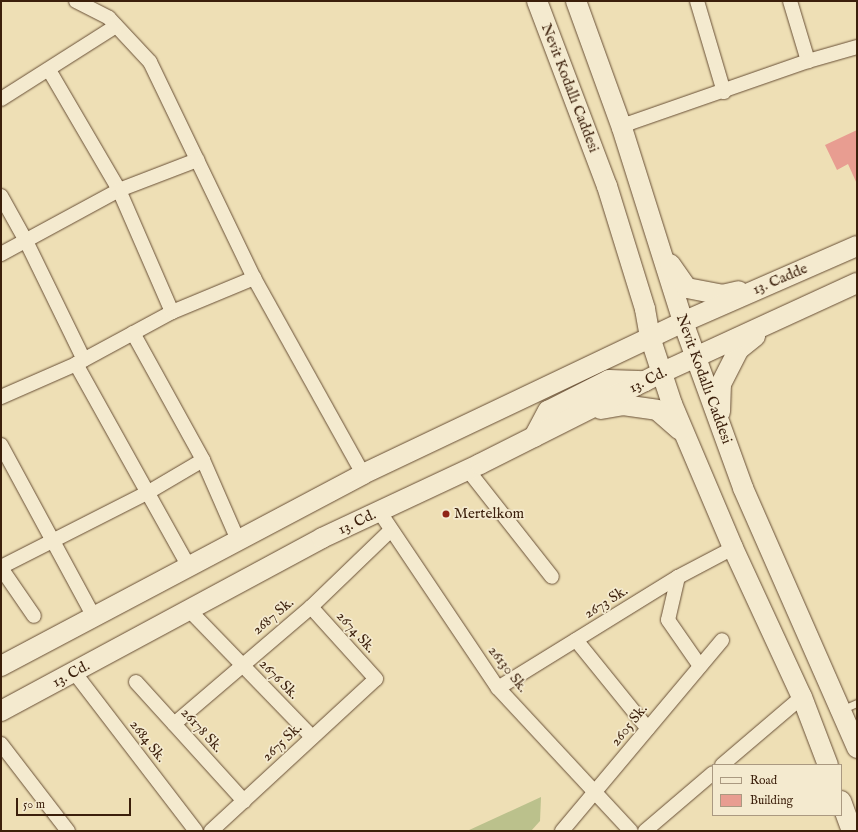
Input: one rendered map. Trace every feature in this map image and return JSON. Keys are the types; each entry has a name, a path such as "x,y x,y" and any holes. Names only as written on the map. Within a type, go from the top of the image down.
{"main road":[{"name":"Nevit Kodallı Caddesi","path":"537,1 607,186 645,309 650,337 654,377 672,404 733,548 802,696 828,764"},
{"name":"Nevit Kodallı Caddesi","path":"576,1 622,128 658,247 683,322 742,484 849,707 857,748"},
{"name":"13. Cadde","path":"704,312 857,246"},
{"path":"658,247 687,288 722,294 761,287"},
{"path":"1,666 363,474 650,337 704,312 728,316 789,290 806,268"},
{"path":"720,424 721,384 738,350 770,323 857,283"},
{"name":"13. Cd.","path":"1,711 322,538 534,437 654,377 770,323"},
{"path":"534,437 548,411 609,380 654,377"},
{"path":"705,384 702,414 722,464 742,484"},
{"path":"581,413 623,405 657,410 685,434"},
{"path":"842,804 852,831"}],"street":[{"path":"76,1 109,18 150,62 254,278 363,474"},
{"path":"698,1 724,92"},
{"path":"790,1 808,61"},
{"path":"1,98 49,70 116,26"},
{"path":"622,128 630,123 724,92 808,61 857,47"},
{"path":"49,70 119,190 172,312"},
{"path":"1,254 119,190 197,160"},
{"path":"1,196 26,241 80,362 147,493 189,567"},
{"path":"1,397 80,362 172,312 254,278"},
{"path":"133,333 203,460 238,540"},
{"path":"1,445 94,617"},
{"path":"34,616 1,567 54,542 147,493 203,460"},
{"path":"467,469 552,577"},
{"name":"26130 Sk.","path":"379,511 498,688 597,792 631,831"},
{"name":"2687 Sk.","path":"174,724 241,664 311,607 391,530"},
{"name":"2673 Sk.","path":"498,688 678,577 733,548"},
{"path":"678,577 668,620 700,666"},
{"name":"2674 Sk.","path":"311,607 376,679"},
{"name":"2676 Sk.","path":"188,610 312,737"},
{"path":"576,640 648,730"},
{"name":"2605 Sk.","path":"562,831 597,792 722,640"},
{"name":"2684 Sk.","path":"74,672 196,831"},
{"name":"2675 Sk.","path":"212,831 376,679"},
{"name":"26178 Sk.","path":"136,682 244,801"},
{"path":"723,764 802,696"},
{"path":"1,744 68,831"},
{"path":"645,831 712,774"}],"green space":[{"path":"541,797 540,821 531,831 467,831"}],"building":[{"path":"857,130 857,184 848,164 837,170 825,145"}],"place":[{"name":"Mertelkom","path":"446,514"}]}
